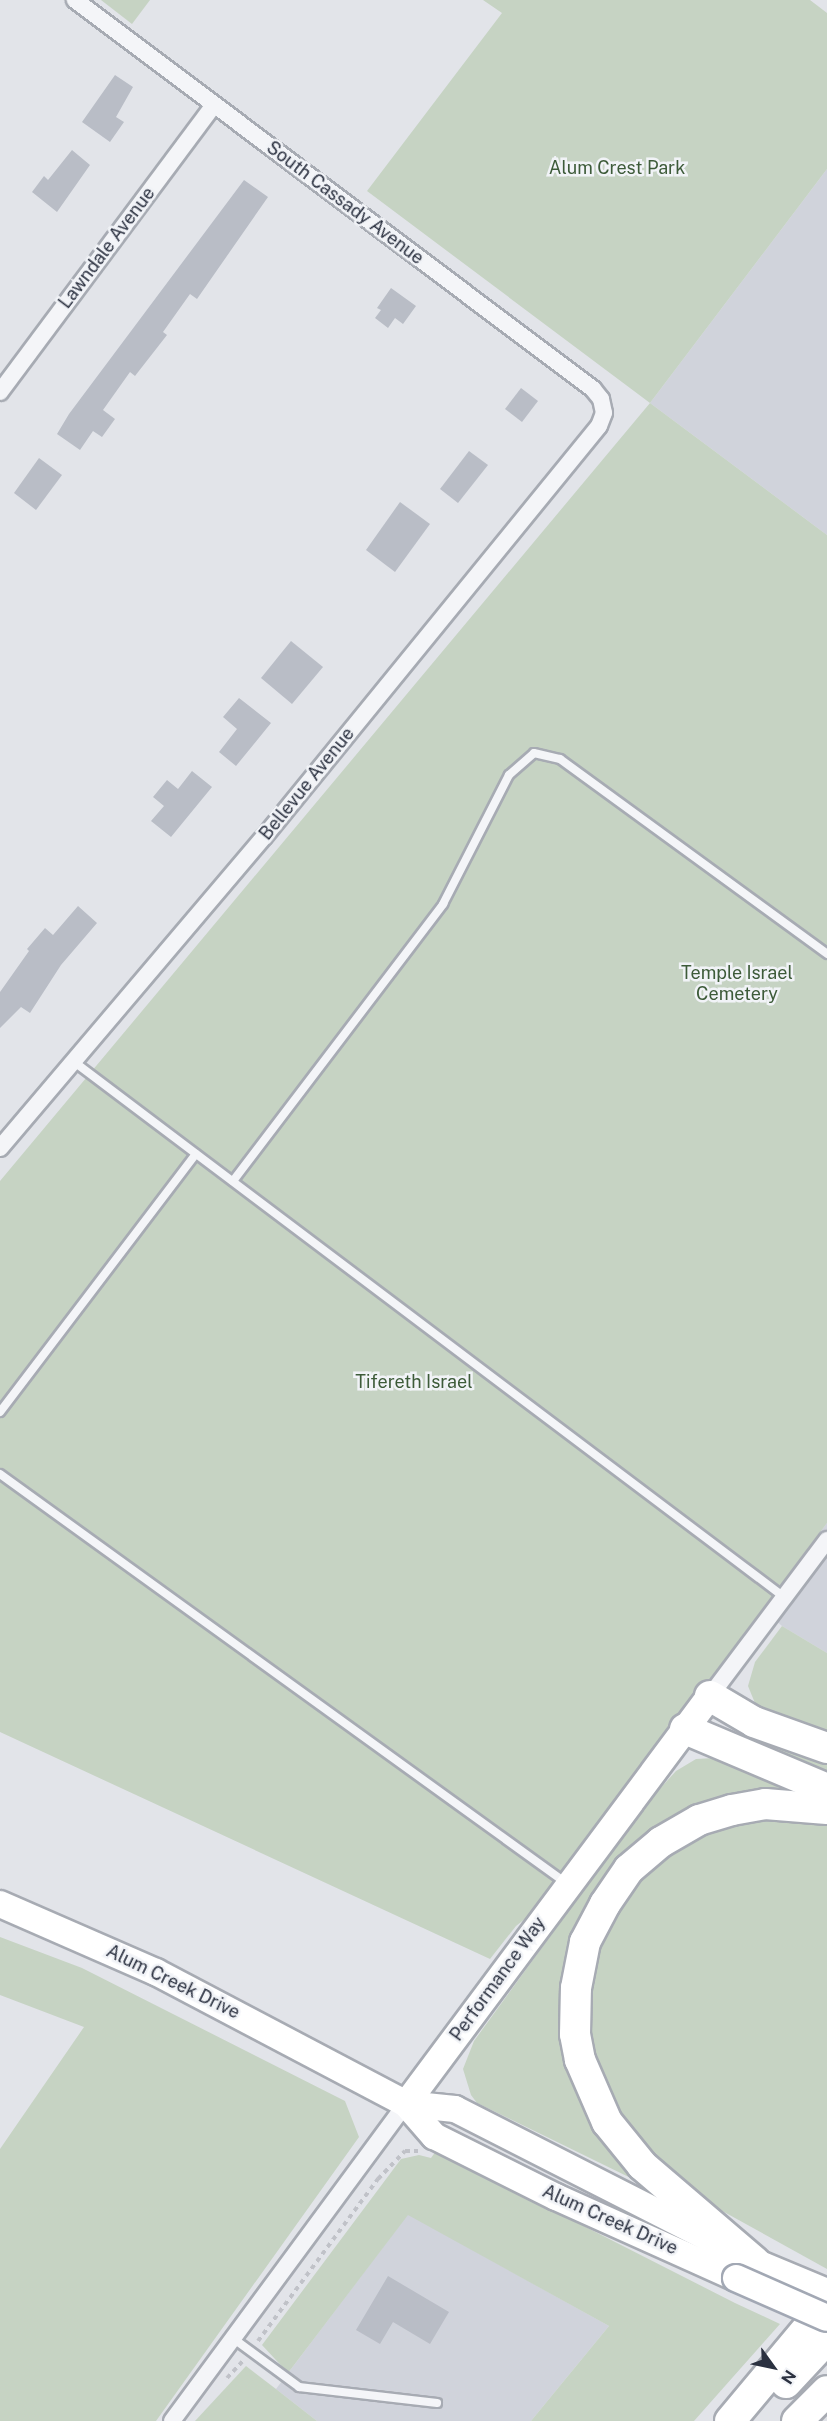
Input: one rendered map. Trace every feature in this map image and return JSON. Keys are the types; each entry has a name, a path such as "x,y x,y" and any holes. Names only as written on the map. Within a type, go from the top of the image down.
{"highway":[{"path":"710,1696 754,1722 827,1748"},
{"path":"685,1729 827,1789"},
{"path":"746,2270 642,2165 607,2122 587,2081 578,2051 575,2034 576,1988 585,1942 604,1904 629,1869 661,1842 699,1820 732,1810 765,1804 827,1809"},
{"path":"730,2421 827,2305"},
{"path":"745,2421 827,2339"},
{"path":"797,2421 827,2391"}],"main road":[{"name":"Performance Way","path":"406,2104 710,1696"},
{"name":"Alum Creek Drive","path":"0,1904 156,1972 406,2104 434,2136 556,2197 746,2270 827,2292"},
{"name":"Alum Creek Drive","path":"746,2270 827,2318"}],"street":[{"name":"South Cassady Avenue","path":"75,0 593,389 601,399 604,413"},
{"name":"Lawndale Avenue","path":"0,392 214,105"},
{"name":"Bellevue Avenue","path":"0,1148 264,837 599,426 604,413"},
{"name":"Performance Way","path":"710,1696 827,1540"},
{"name":"Performance Way","path":"172,2421 406,2104"}],"lane":[{"path":"233,1181 436,913 509,775 534,753 560,759 827,954"},
{"path":"73,1061 784,1597"},
{"path":"0,1412 196,1154"},
{"path":"0,1474 568,1885"},
{"path":"234,2339 299,2387 437,2403"}],"path":[{"path":"218,2388 250,2351 378,2179 405,2151 422,2152"}],"shaded area":[{"path":"827,169 827,535 650,403"},
{"path":"827,1523 827,1653 782,1626 763,1609"},
{"path":"408,2214 609,2326 531,2421 317,2421 276,2389"}],"green space":[{"path":"101,0 150,0 132,24"},
{"name":"Alum Crest Park","path":"483,0 810,0 827,13 827,169 650,403 367,191 502,13"},
{"name":"Tifereth Israel","path":"650,403 827,535 827,1523 545,1903 516,1926 490,1959 0,1732 0,1181"},
{"path":"782,1626 827,1653 827,1732 757,1708 748,1686 755,1662"},
{"path":"728,1731 827,1758 827,1779"},
{"path":"714,1758 799,1790 641,1849 565,1995 641,2183 477,2103 471,2095 463,2069 474,2041 647,1803 676,1771 696,1759"},
{"path":"754,1815 827,1820 827,2269 706,2202 662,2170 633,2136 607,2092 591,2048 591,1978 601,1939 627,1894 665,1855 704,1832"},
{"path":"0,1937 82,1968 345,2101 359,2137 156,2421 0,2421 0,2149 84,2027 0,1995"},
{"path":"436,2151 780,2324 694,2421 531,2421 609,2326 408,2215 288,2373 262,2345 401,2159 419,2155 431,2158"},
{"path":"246,2366 276,2389 317,2421 195,2421"}],"building":[{"path":"115,75 133,87 116,117 124,122 110,142 82,122"},
{"path":"72,150 90,165 57,212 32,192 44,176 48,180"},
{"path":"244,180 268,197 197,299 190,294 163,332 167,335 135,376 130,372 103,410 115,419 102,437 93,431 80,450 57,434 69,414"},
{"path":"391,288 416,306 403,324 395,318 388,328 375,318 381,310 377,308"},
{"path":"521,388 538,401 522,422 505,409"},
{"path":"469,451 488,465 458,503 440,489"},
{"path":"39,458 62,475 36,510 14,493"},
{"path":"400,502 430,524 395,572 366,550"},
{"path":"291,641 323,667 292,704 261,678"},
{"path":"239,698 271,723 236,766 219,752 237,729 223,717"},
{"path":"192,771 212,787 171,837 151,821 164,806 153,797 167,780 178,789"},
{"path":"78,906 97,923 61,965 30,1013 21,1007 0,1028 0,992 29,951 27,949 45,928 53,935"},
{"path":"388,2276 449,2312 430,2344 393,2322 380,2344 356,2330"}],"park label":[{"name":"Temple Israel Cemetery","path":"737,984"}]}
